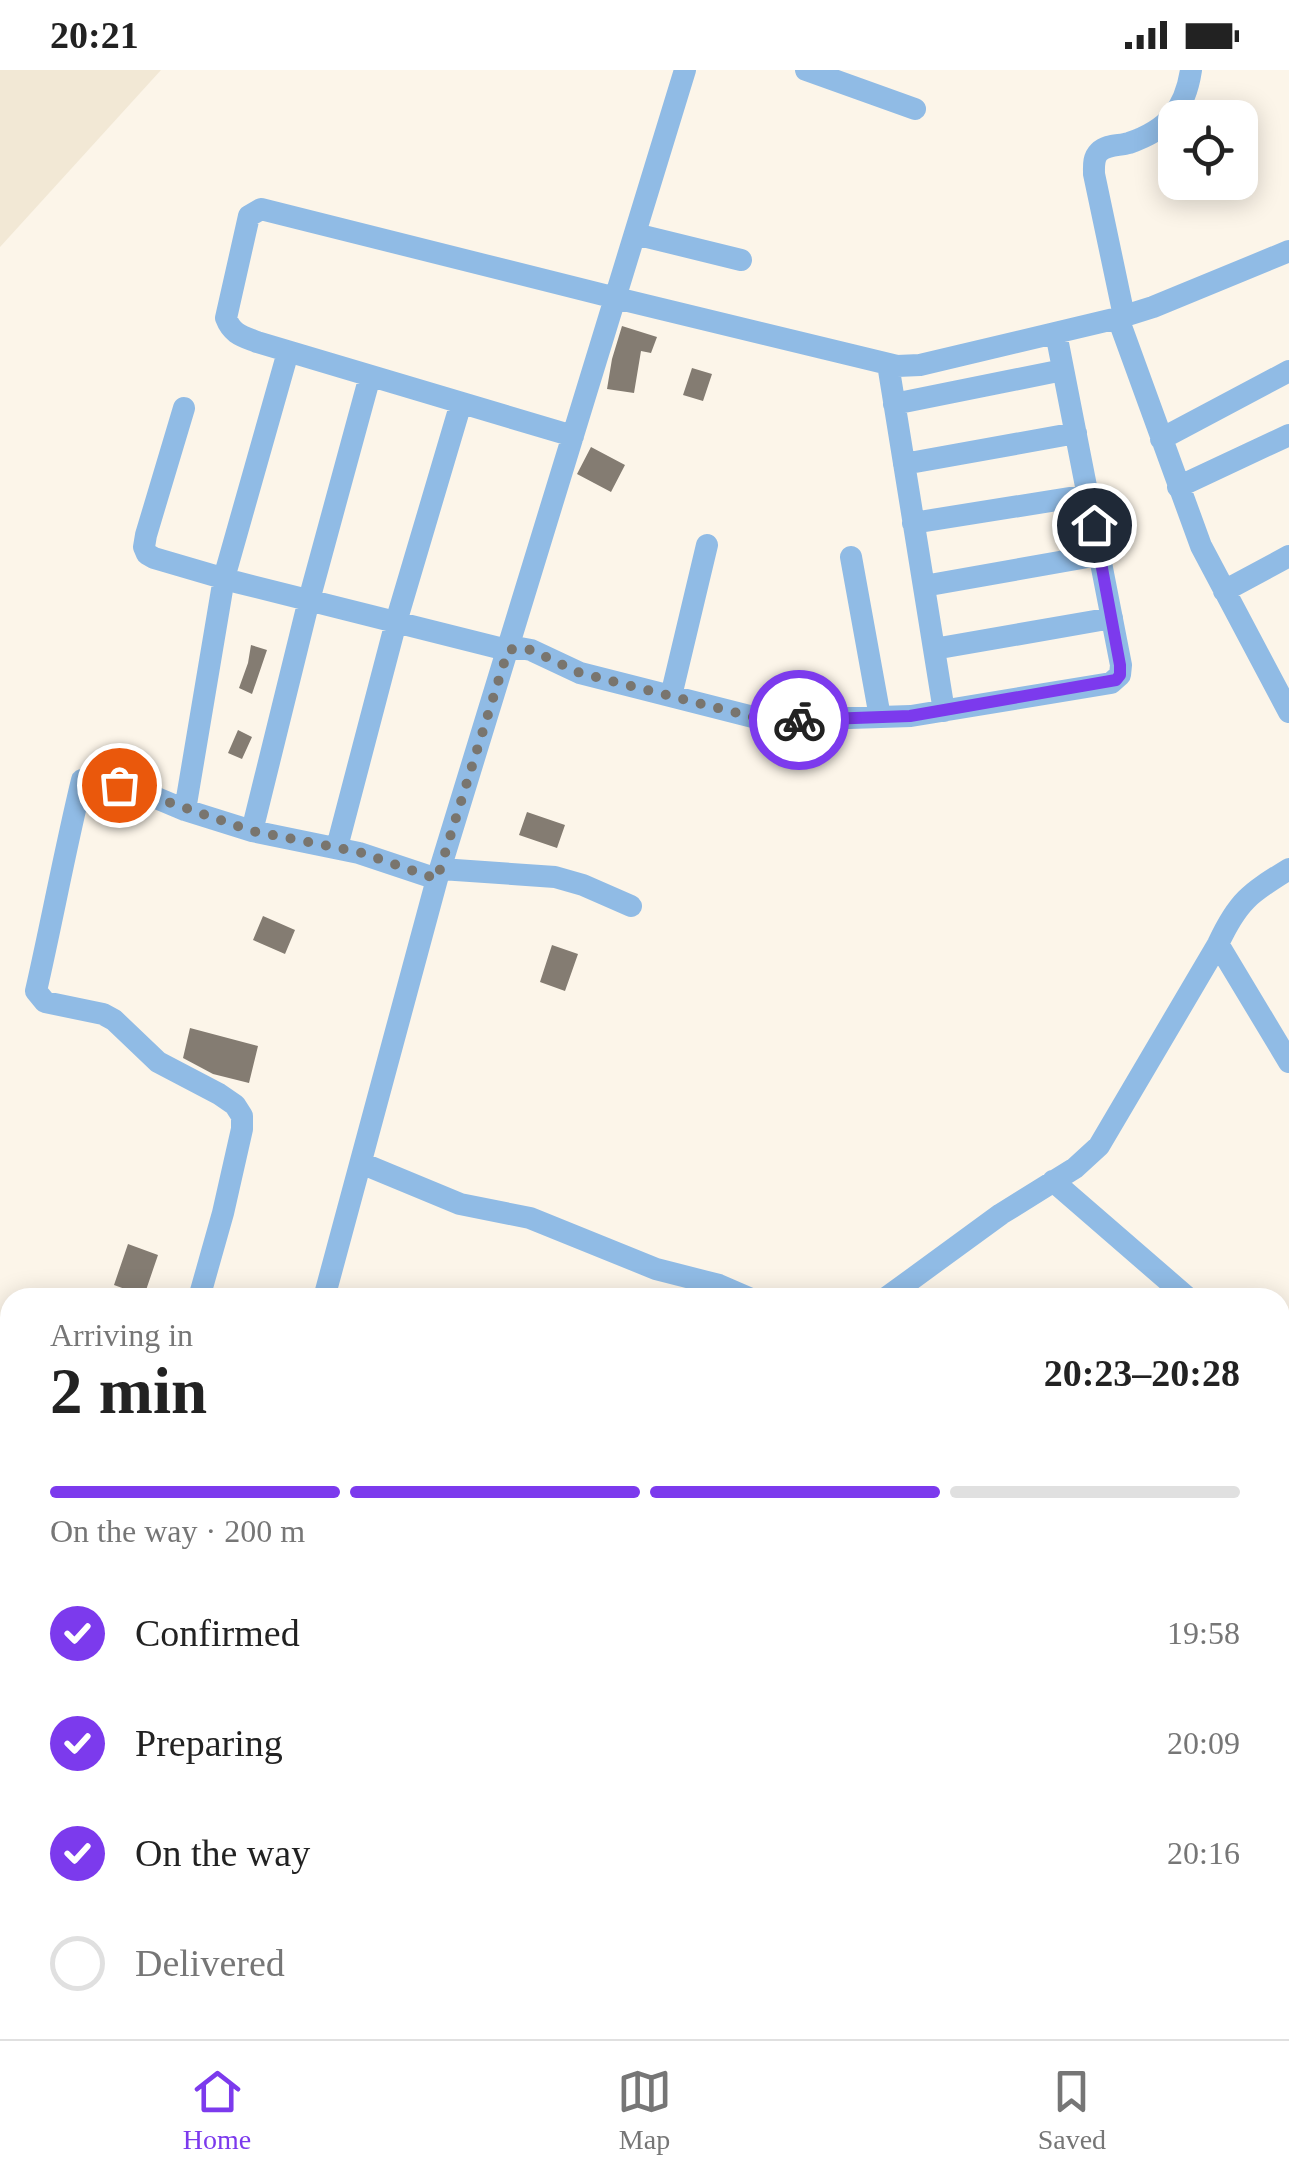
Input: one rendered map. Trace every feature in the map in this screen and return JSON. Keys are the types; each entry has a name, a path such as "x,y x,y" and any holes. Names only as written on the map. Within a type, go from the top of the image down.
{"street":[{"path":"327,1288 439,874 685,70"},
{"path":"806,70 914,109"},
{"path":"1191,70 1180,108 1162,128 1098,153 1094,174 1121,317 1178,488 1224,590 1282,684 1289,712"},
{"path":"573,436 236,334 226,318 249,216 260,208 888,364 920,365 1121,317 1289,250"},
{"path":"635,234 740,260"},
{"path":"184,408 146,535 144,547 154,558 508,650 531,650 580,673 757,718 910,716 1116,680 1120,675 1056,333"},
{"path":"185,810 224,578 288,352"},
{"path":"888,364 944,711"},
{"path":"894,404 1064,370"},
{"path":"1161,439 1289,371"},
{"path":"252,831 370,376"},
{"path":"336,847 396,622 461,403"},
{"path":"904,464 1076,433"},
{"path":"1178,488 1289,435"},
{"path":"914,522 1088,495"},
{"path":"671,696 707,545"},
{"path":"924,586 1099,555"},
{"path":"1224,590 1289,556"},
{"path":"850,557 880,717"},
{"path":"934,650 1112,618"},
{"path":"202,1288 242,1130 239,1110 219,1094 158,1062 114,1020 103,1014 45,1002 36,991 82,780 135,790 252,831 336,847 439,874 555,877 632,906"},
{"path":"900,1288 1001,1214 1074,1168 1099,1146 1230,919 1249,895 1282,874 1289,898"},
{"path":"1218,944 1289,1062"},
{"path":"361,1163 460,1204 530,1218 656,1269 726,1288"},
{"path":"1054,1181 1159,1288"}],"shaded area":[{"path":"0,70 161,70 0,247"}],"building":[{"path":"622,326 657,337 651,353 641,351 634,393 607,389"},
{"path":"692,368 712,374 703,401 683,395"},
{"path":"591,447 625,465 611,492 577,474"},
{"path":"251,645 267,650 252,694 239,688"},
{"path":"238,730 252,737 242,759 228,753"},
{"path":"527,812 565,825 557,848 519,835"},
{"path":"263,916 295,930 285,954 253,940"},
{"path":"552,945 578,954 565,991 540,982"},
{"path":"190,1028 258,1046 249,1083 213,1074 183,1058"},
{"path":"128,1244 158,1255 147,1288 114,1285"}],"way so far":[{"path":"119,785 252,831 359,852 437,879 508,650 531,650 580,673 757,718 799,720"}],"route":[{"path":"799,720 910,716 1116,680 1120,665 1094,525"}]}
